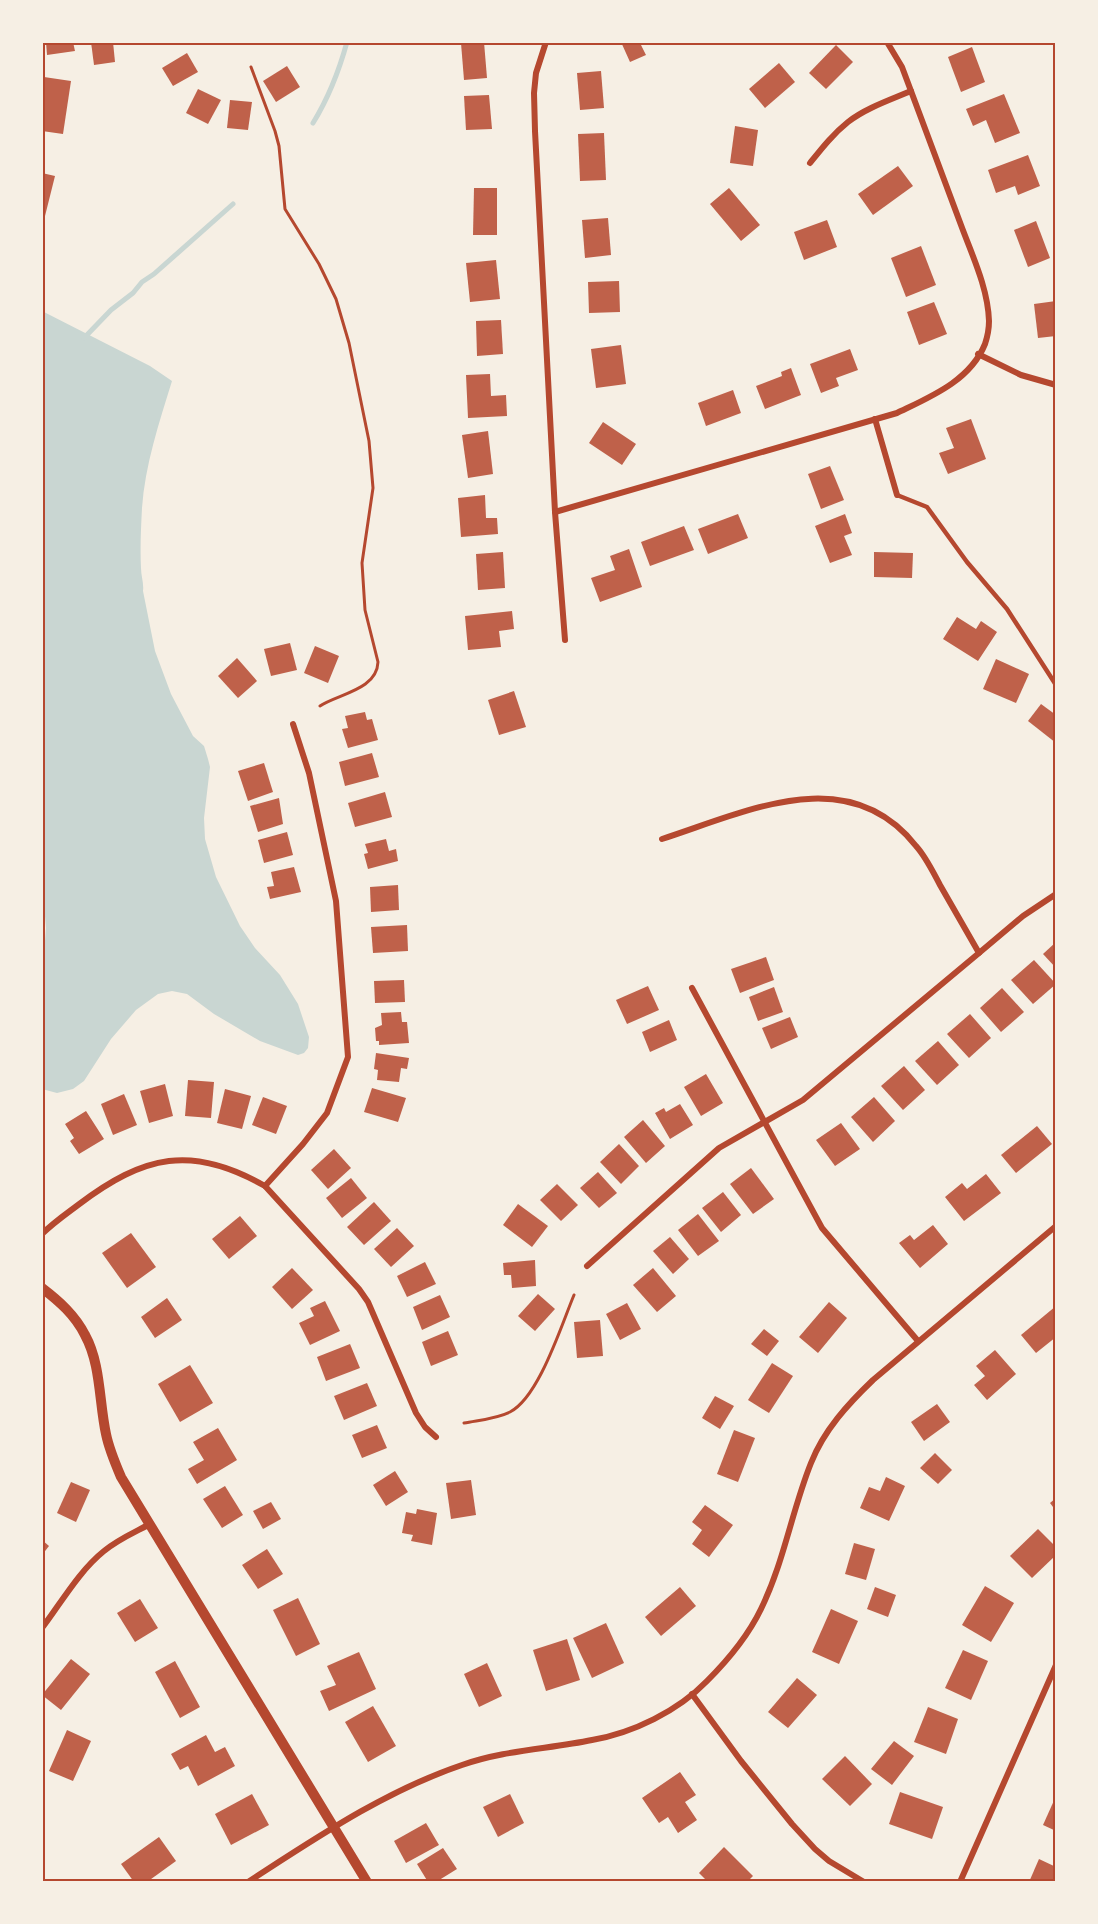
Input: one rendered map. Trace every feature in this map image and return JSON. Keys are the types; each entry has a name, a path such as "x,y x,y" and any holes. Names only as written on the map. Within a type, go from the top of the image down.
{"street":[{"path":"546,42 536,73 534,102 555,512 565,640"},
{"path":"555,512 897,413 930,398 946,388 969,368 985,344 989,323 987,301 902,67 887,42"},
{"path":"810,163 831,137 849,121 871,108 911,91"},
{"path":"978,354 1021,375 1056,386"},
{"path":"875,419 897,495"},
{"path":"265,1186 327,1113 348,1057 336,901 309,773 293,724"},
{"path":"662,839 762,807 795,799 824,797 857,803 884,815 918,847 979,953"},
{"path":"587,1266 719,1148 804,1100 1023,916 1056,894"},
{"path":"692,988 822,1227 918,1341"},
{"path":"42,1234 113,1181 141,1167 166,1161 197,1161 225,1166 265,1186 359,1289 368,1302 416,1413 425,1427 436,1437"},
{"path":"248,1882 382,1799 430,1776 492,1756 594,1740 619,1733 652,1719 692,1695 732,1653 761,1609 811,1462 827,1432 848,1405 873,1380 1056,1226"},
{"path":"42,1288 63,1305 76,1320 86,1337 94,1363 105,1433 111,1455 121,1477 148,1525 367,1882"},
{"path":"42,1628 102,1552 148,1525"},
{"path":"960,1882 1056,1665"},
{"path":"692,1695 792,1824 829,1861 864,1882"}],"lane":[{"path":"897,495 927,507 967,562 1007,609 1056,685"}],"path":[{"path":"251,67 279,146 285,209 319,264 336,299 349,343 369,441 373,488 362,563 365,610 378,669 371,679 358,688 320,706"},
{"path":"464,1423 511,1412 520,1404 535,1385 542,1371 574,1295"}],"shaded area":[{"path":"42,311 150,366 172,381 146,476 141,546 143,591 155,651 171,694 193,736 204,746 208,759 210,767 204,818 205,839 216,877 240,926 255,948 280,975 298,1004 309,1037 308,1048 304,1053 298,1055 260,1041 214,1014 187,994 172,991 158,994 136,1010 111,1039 84,1081 73,1089 57,1093 42,1089 42,979 46,928 42,882"}],"building":[{"path":"46,42 73,42 75,51 47,55"},
{"path":"91,42 113,42 115,62 94,65"},
{"path":"484,42 487,78 464,80 461,43"},
{"path":"621,42 647,42 641,45 646,55 630,62"},
{"path":"836,45 853,62 826,89 809,73"},
{"path":"972,47 985,82 961,92 948,57"},
{"path":"187,53 198,72 173,86 162,68"},
{"path":"779,63 795,82 765,108 749,89"},
{"path":"287,66 300,87 276,102 263,81"},
{"path":"601,71 604,108 580,110 577,73"},
{"path":"44,77 71,81 63,134 42,131"},
{"path":"198,89 221,100 208,124 186,113"},
{"path":"1004,94 1020,133 995,143 986,120 973,126 966,109"},
{"path":"489,95 492,129 466,130 464,96"},
{"path":"230,100 252,102 248,130 227,128"},
{"path":"735,126 758,130 753,166 730,163"},
{"path":"604,133 606,180 580,181 578,134"},
{"path":"1028,155 1040,186 1018,195 1015,186 996,193 988,170"},
{"path":"898,166 913,186 873,215 858,194"},
{"path":"42,173 55,176 43,224 42,224"},
{"path":"474,188 497,188 497,235 473,235"},
{"path":"729,188 760,225 741,241 710,204"},
{"path":"608,218 611,255 585,258 582,220"},
{"path":"827,220 837,247 804,260 794,232"},
{"path":"1036,221 1050,258 1028,267 1014,230"},
{"path":"921,246 936,285 906,297 891,258"},
{"path":"496,260 500,299 470,302 466,263"},
{"path":"619,281 620,312 589,313 588,282"},
{"path":"1056,301 1056,336 1038,338 1034,304"},
{"path":"934,302 947,334 919,345 907,312"},
{"path":"501,320 503,354 477,356 476,321"},
{"path":"621,345 626,384 596,388 591,349"},
{"path":"850,349 858,370 836,378 839,386 821,393 810,364"},
{"path":"791,368 801,395 765,409 756,386 782,376 781,372"},
{"path":"490,374 491,396 506,395 507,416 468,418 466,375"},
{"path":"733,390 741,413 706,426 698,403"},
{"path":"971,419 986,459 948,474 939,453 954,448 946,428"},
{"path":"603,422 636,444 622,465 589,443"},
{"path":"488,431 493,474 468,478 462,435"},
{"path":"830,466 844,500 821,509 808,474"},
{"path":"485,495 486,518 497,518 498,534 461,537 458,498"},
{"path":"738,514 748,538 708,554 698,529"},
{"path":"845,514 852,533 844,536 852,555 830,563 815,526"},
{"path":"684,526 694,550 650,566 641,542"},
{"path":"629,549 642,587 600,602 591,578 615,570 610,556"},
{"path":"503,552 505,588 478,590 476,554"},
{"path":"874,552 913,553 912,578 874,577"},
{"path":"512,611 514,629 499,631 501,647 468,650 465,616"},
{"path":"957,617 976,629 981,621 997,632 978,661 943,639"},
{"path":"290,643 297,670 271,676 264,649"},
{"path":"315,646 339,656 328,683 304,673"},
{"path":"237,658 257,681 238,698 218,676"},
{"path":"996,659 1029,674 1016,703 983,689"},
{"path":"514,691 526,727 499,735 488,700"},
{"path":"1041,704 1056,715 1056,743 1028,721"},
{"path":"365,712 367,720 372,719 378,740 348,748 342,729 348,728 345,716"},
{"path":"372,753 379,777 345,786 339,762"},
{"path":"264,763 273,792 248,801 238,771"},
{"path":"385,792 392,817 355,827 348,803"},
{"path":"279,798 283,824 258,832 250,806"},
{"path":"287,832 293,855 264,863 258,840"},
{"path":"386,839 389,851 396,849 398,861 368,869 364,854 368,853 365,844"},
{"path":"294,867 301,892 270,899 267,887 274,886 271,872"},
{"path":"398,885 399,910 371,912 370,887"},
{"path":"407,925 408,951 373,953 371,927"},
{"path":"1056,942 1056,968 1043,954"},
{"path":"766,957 774,980 740,993 731,969"},
{"path":"1034,960 1056,984 1033,1004 1011,980"},
{"path":"404,980 405,1002 375,1003 374,981"},
{"path":"648,986 659,1010 627,1024 616,1000"},
{"path":"774,987 783,1012 758,1021 749,997"},
{"path":"1002,988 1024,1012 1001,1032 980,1008"},
{"path":"401,1012 402,1022 407,1022 409,1043 379,1045 379,1041 376,1041 375,1028 382,1025 381,1013"},
{"path":"970,1014 991,1038 969,1058 947,1034"},
{"path":"790,1017 798,1037 771,1049 762,1028"},
{"path":"669,1020 677,1040 650,1052 642,1032"},
{"path":"938,1041 959,1065 937,1085 915,1061"},
{"path":"376,1053 409,1058 407,1069 401,1068 399,1082 377,1080 378,1070 374,1069"},
{"path":"904,1066 925,1090 903,1110 881,1086"},
{"path":"706,1074 723,1103 701,1116 684,1087"},
{"path":"188,1080 214,1082 211,1118 185,1116"},
{"path":"165,1084 173,1116 149,1123 140,1091"},
{"path":"372,1088 406,1098 398,1122 364,1112"},
{"path":"225,1089 251,1096 242,1129 217,1123"},
{"path":"124,1094 137,1125 113,1135 101,1104"},
{"path":"263,1097 287,1106 276,1134 252,1125"},
{"path":"874,1097 895,1121 873,1142 851,1117"},
{"path":"680,1104 693,1125 670,1139 655,1113 664,1108 666,1112"},
{"path":"86,1111 104,1139 79,1154 70,1141 74,1138 65,1124"},
{"path":"643,1120 665,1146 646,1163 624,1137"},
{"path":"841,1123 860,1149 835,1166 816,1140"},
{"path":"1037,1126 1052,1144 1016,1173 1001,1155"},
{"path":"619,1144 639,1166 621,1184 600,1162"},
{"path":"334,1149 351,1168 328,1189 311,1170"},
{"path":"751,1168 774,1199 753,1214 730,1184"},
{"path":"598,1172 617,1193 599,1208 580,1188"},
{"path":"986,1174 1001,1193 964,1221 945,1197 962,1183 967,1189"},
{"path":"351,1178 367,1198 342,1218 326,1198"},
{"path":"557,1184 578,1205 561,1221 540,1200"},
{"path":"723,1192 741,1215 721,1232 702,1208"},
{"path":"374,1202 391,1221 364,1245 347,1227"},
{"path":"518,1204 548,1226 532,1247 503,1225"},
{"path":"698,1214 719,1241 698,1256 678,1230"},
{"path":"240,1216 257,1236 229,1259 212,1239"},
{"path":"933,1225 948,1244 920,1268 899,1243 910,1235 914,1240"},
{"path":"397,1228 414,1246 391,1267 374,1249"},
{"path":"131,1233 156,1267 127,1288 102,1253"},
{"path":"670,1237 689,1259 673,1274 653,1251"},
{"path":"535,1260 536,1286 512,1288 511,1275 504,1275 503,1263"},
{"path":"425,1262 436,1284 407,1297 397,1276"},
{"path":"292,1268 313,1290 292,1309 272,1287"},
{"path":"653,1268 676,1296 657,1312 633,1285"},
{"path":"538,1294 555,1309 535,1331 518,1316"},
{"path":"440,1295 450,1317 422,1330 413,1307"},
{"path":"167,1298 182,1320 155,1338 141,1317"},
{"path":"325,1301 340,1331 310,1345 299,1323 314,1316 310,1308"},
{"path":"829,1302 847,1318 818,1353 799,1337"},
{"path":"627,1303 641,1329 620,1340 606,1314"},
{"path":"1056,1306 1056,1337 1036,1353 1021,1335"},
{"path":"600,1320 603,1356 577,1358 574,1322"},
{"path":"764,1329 779,1341 767,1356 751,1344"},
{"path":"448,1331 458,1355 431,1366 422,1342"},
{"path":"350,1344 360,1368 326,1381 317,1357"},
{"path":"995,1350 1016,1374 987,1400 974,1385 985,1376 976,1366"},
{"path":"772,1363 793,1376 769,1413 748,1400"},
{"path":"190,1365 213,1403 180,1422 158,1384"},
{"path":"367,1383 377,1406 344,1420 334,1396"},
{"path":"715,1396 734,1406 720,1429 702,1418"},
{"path":"937,1404 950,1422 924,1441 911,1422"},
{"path":"377,1425 387,1448 362,1458 352,1435"},
{"path":"218,1428 237,1460 197,1484 188,1469 204,1460 193,1442"},
{"path":"734,1430 755,1438 738,1482 717,1474"},
{"path":"935,1453 952,1470 938,1484 920,1468"},
{"path":"395,1471 408,1492 386,1506 373,1485"},
{"path":"886,1477 905,1486 889,1521 860,1508 869,1487 880,1491"},
{"path":"471,1480 476,1515 451,1519 446,1483"},
{"path":"71,1482 90,1490 76,1522 57,1513"},
{"path":"225,1486 243,1515 222,1528 203,1499"},
{"path":"1056,1498 1056,1511 1050,1503"},
{"path":"271,1502 281,1519 263,1529 253,1511"},
{"path":"705,1505 733,1525 709,1557 692,1544 702,1530 692,1522"},
{"path":"417,1509 437,1513 432,1545 411,1541 413,1535 402,1533 406,1512 416,1514"},
{"path":"1038,1529 1056,1547 1056,1555 1032,1578 1010,1556"},
{"path":"42,1540 49,1546 42,1555"},
{"path":"854,1543 875,1549 866,1580 845,1574"},
{"path":"267,1549 283,1574 258,1589 242,1565"},
{"path":"985,1586 1014,1603 991,1642 962,1625"},
{"path":"680,1587 696,1606 661,1636 645,1617"},
{"path":"875,1587 896,1595 888,1617 867,1609"},
{"path":"298,1598 320,1644 296,1656 273,1610"},
{"path":"140,1599 158,1628 135,1642 117,1613"},
{"path":"831,1609 858,1621 839,1664 812,1652"},
{"path":"606,1623 624,1663 592,1678 573,1638"},
{"path":"567,1639 580,1680 546,1691 533,1650"},
{"path":"963,1650 988,1661 971,1700 945,1688"},
{"path":"359,1652 376,1689 329,1711 320,1691 336,1685 327,1666"},
{"path":"71,1659 90,1674 61,1710 42,1695"},
{"path":"175,1661 200,1707 180,1718 155,1672"},
{"path":"487,1663 502,1696 479,1707 464,1674"},
{"path":"797,1678 817,1695 788,1728 768,1712"},
{"path":"373,1706 396,1746 368,1762 345,1722"},
{"path":"928,1707 958,1719 946,1754 914,1742"},
{"path":"67,1730 91,1741 73,1781 49,1771"},
{"path":"206,1735 215,1752 225,1747 235,1766 198,1786 188,1766 180,1770 171,1754"},
{"path":"894,1741 914,1756 892,1785 871,1769"},
{"path":"845,1756 872,1784 850,1806 822,1779"},
{"path":"680,1772 696,1795 685,1802 697,1820 678,1833 668,1817 659,1823 642,1798"},
{"path":"900,1792 943,1807 932,1839 889,1824"},
{"path":"252,1794 269,1825 231,1845 215,1814"},
{"path":"510,1794 524,1823 498,1837 483,1807"},
{"path":"1056,1796 1056,1831 1043,1825"},
{"path":"426,1823 439,1845 406,1863 394,1841"},
{"path":"159,1837 176,1861 147,1882 134,1882 121,1864"},
{"path":"724,1847 753,1876 747,1882 708,1882 699,1873"},
{"path":"443,1848 457,1869 436,1882 428,1882 417,1864"},
{"path":"1039,1859 1056,1867 1056,1882 1029,1882"}],"waterway":[{"path":"313,123 333,84 347,42"},
{"path":"84,338 142,282 233,204"}]}
